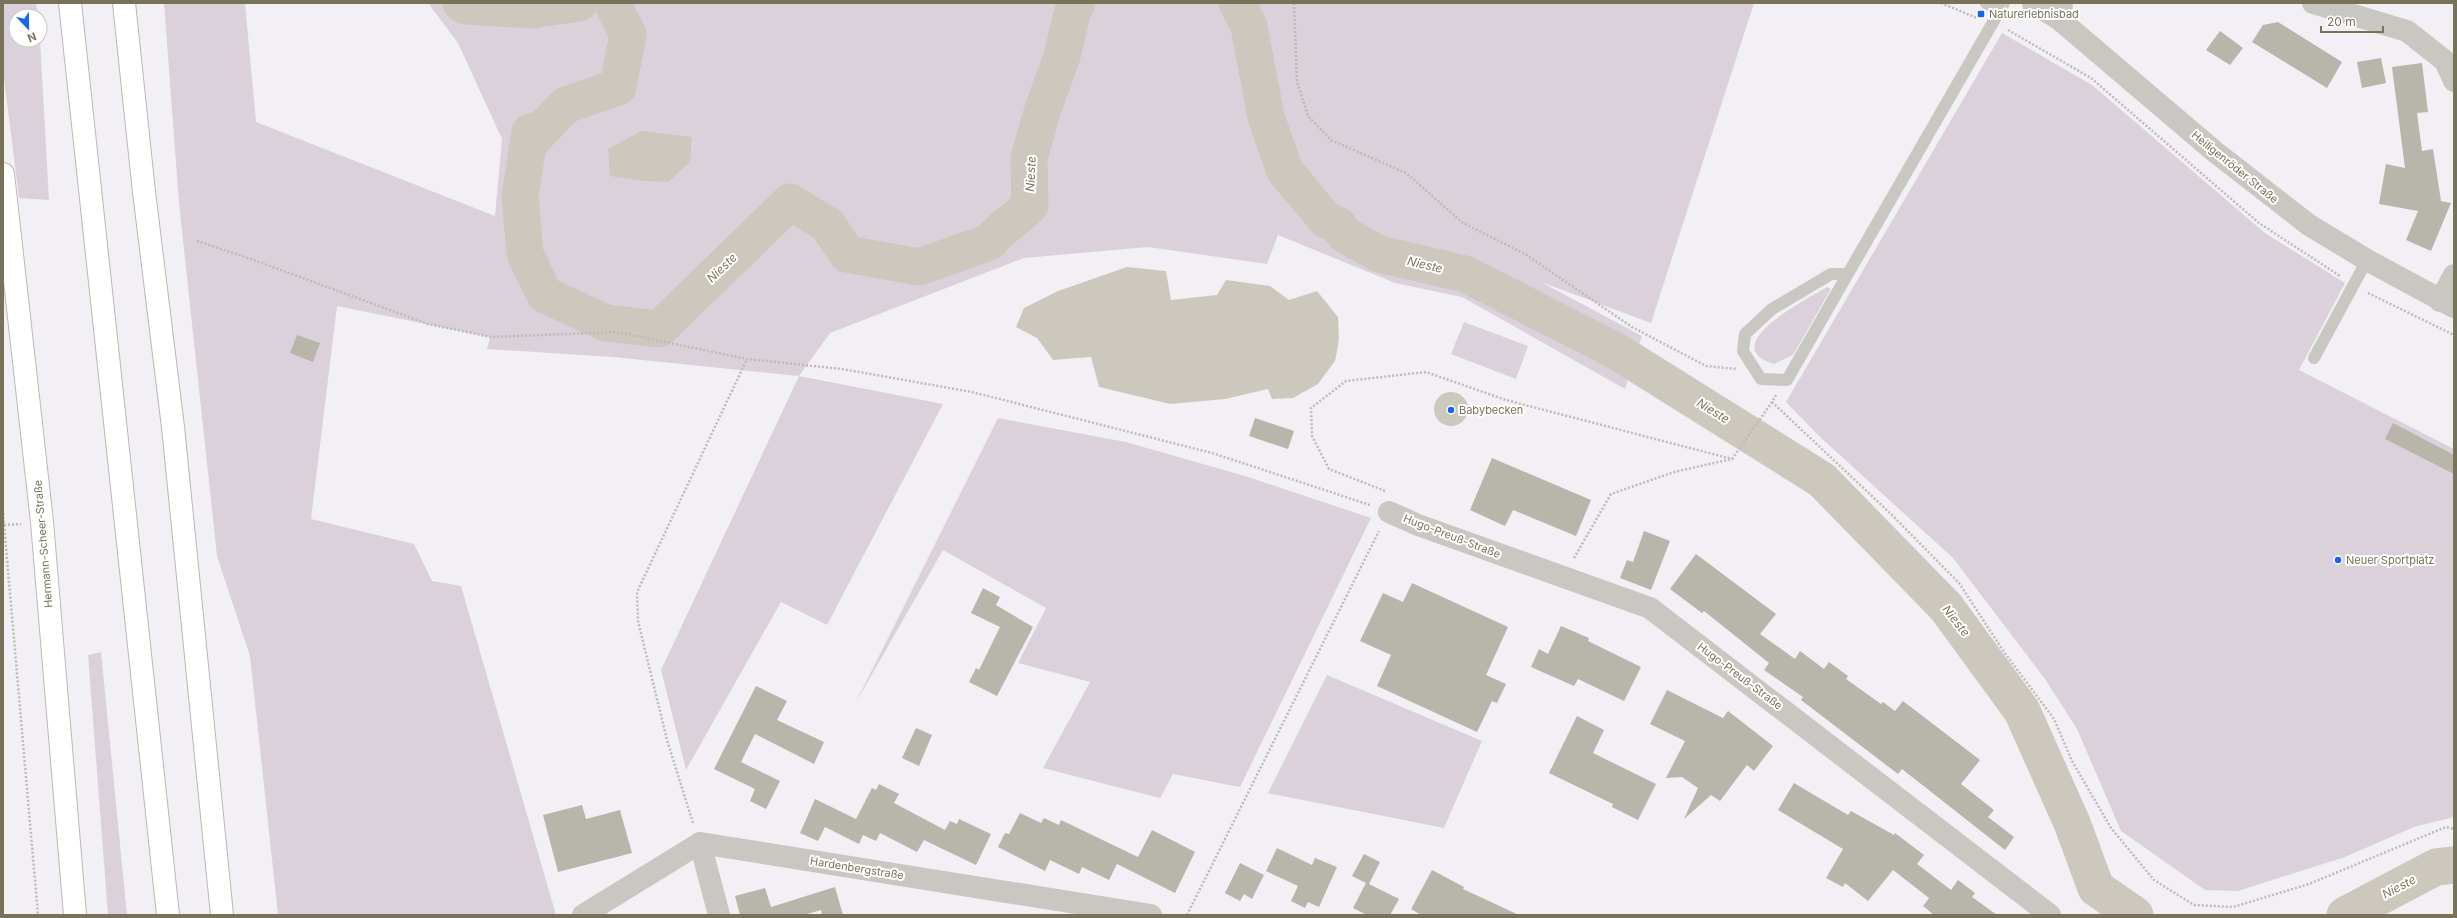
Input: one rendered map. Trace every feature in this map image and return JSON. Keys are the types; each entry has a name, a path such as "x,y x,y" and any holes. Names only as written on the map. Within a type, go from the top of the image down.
{"main road":[{"path":"70,3 168,915"},
{"path":"124,3 144,192 173,427 222,915"},
{"name":"Hermann-Scheer-Straße","path":"3,174 42,522 75,915"}],"street":[{"name":"Heiligenröder Straße","path":"2033,3 2061,12 2214,151 2302,220 2367,260 2447,304"},
{"path":"2313,3 2407,31 2445,61 2454,81"},
{"path":"2447,304 2454,275"},
{"name":"Hugo-Preuß-Straße","path":"1390,503 1418,525 1650,608 2050,915"},
{"path":"583,915 700,843 719,915"},
{"name":"Hardenbergstraße","path":"700,843 1150,915"}],"lane":[{"path":"1848,274 1831,274 1772,309 1745,334 1743,351 1761,379 1787,380 2002,7 1986,3"},
{"path":"2314,358 2367,260"}],"path":[{"path":"1294,3 1297,82 1308,116 1331,140 1406,173 1464,223 1525,254 1632,327 1706,366 1754,370"},
{"path":"197,241 251,259 428,324 491,338 616,332 747,359 842,369 972,392 1212,454 1390,503"},
{"path":"700,843 667,740 638,621 637,592 747,359"},
{"path":"1390,503 1329,469 1312,436 1311,408 1346,381 1426,372 1506,400 1732,459"},
{"path":"1564,578 1611,494 1674,472 1732,459 1787,380"},
{"path":"1772,402 1891,514 1959,583 2004,652 2054,719 2072,761 2111,828 2154,880 2194,905 2233,907 2309,884 2446,827 2454,829"},
{"path":"1187,915 1390,503"},
{"path":"3,513 38,915"}],"shaded area":[{"path":"3,3 36,3 37,8 8,8 8,48 40,48 49,200 19,198 3,71"},
{"path":"164,3 245,3 256,122 495,216 502,139 458,43 428,3 1754,3 1651,323 1541,282 1642,336 1625,389 1462,297 1395,283 1278,235 1267,264 1148,247 1024,258 830,333 799,376 613,357 487,349 490,337 337,306 311,519 414,544 432,581 461,586 556,915 278,915 250,656 217,556 179,203"},
{"path":"2002,33 2092,85 2265,233 2345,283 2299,370 2454,449 2454,817 2414,827 2345,857 2238,891 2205,890 2121,831 2077,729 2045,679 1953,558 1819,436 1786,402"},
{"path":"641,131 692,137 690,162 668,182 645,181 610,176 608,149"},
{"path":"1127,267 1166,271 1171,300 1217,295 1226,280 1270,286 1289,300 1317,291 1338,317 1339,340 1335,361 1318,384 1293,398 1272,399 1268,389 1225,399 1170,404 1099,387 1091,357 1053,360 1037,338 1016,327 1024,308 1058,291"},
{"path":"1827,287 1831,289 1793,355 1774,364 1758,356 1754,346 1760,335 1771,323 1786,311"},
{"path":"1464,322 1528,346 1516,379 1451,354"},
{"path":"799,376 943,404 827,625 781,602 686,770 661,670"},
{"name":"Babybecken","path":"1448,392 1454,392 1458,393 1465,399 1468,409 1467,416 1461,423 1454,426 1448,426 1444,425 1437,419 1434,412 1434,406 1435,402 1441,395"},
{"path":"998,418 1126,442 1245,476 1371,518 1240,787 1173,774 1160,798 1043,768 1090,682 1018,663 1046,608 943,550 855,704"},
{"path":"101,652 127,915 108,915 88,655"},
{"path":"1327,675 1482,741 1444,828 1268,793"}],"building":[{"path":"2278,22 2342,62 2327,88 2252,42 2263,25"},
{"path":"2220,31 2243,48 2230,65 2206,50"},
{"path":"2381,58 2386,83 2362,88 2357,62"},
{"path":"2422,63 2428,112 2417,113 2422,151 2433,149 2441,201 2451,203 2431,251 2406,240 2418,211 2379,204 2386,164 2405,168 2392,67"},
{"path":"297,335 320,343 313,362 290,353"},
{"path":"1255,418 1294,431 1288,449 1249,436"},
{"path":"2393,423 2454,455 2454,474 2385,439"},
{"path":"1492,458 1591,500 1576,536 1513,510 1505,526 1470,510"},
{"path":"1644,531 1670,541 1651,590 1620,578 1627,560 1633,562"},
{"path":"1696,554 1776,614 1760,634 1795,659 1800,651 1824,669 1829,662 1848,676 1846,679 1881,704 1883,702 1895,711 1903,701 1980,760 1961,784 1994,810 1988,817 2014,837 2005,850 1902,769 1898,774 1801,700 1803,697 1764,670 1769,663 1704,611 1702,613 1670,589"},
{"path":"1412,583 1508,627 1486,675 1506,684 1497,703 1492,701 1477,732 1377,686 1391,655 1360,641 1383,593 1403,602"},
{"path":"983,588 1000,597 996,605 1033,627 997,696 969,682 976,668 979,670 1000,627 971,613"},
{"path":"1561,626 1589,638 1588,641 1641,667 1624,701 1578,679 1574,686 1531,667 1539,649 1548,654"},
{"path":"756,686 787,701 777,720 824,742 814,764 755,734 741,762 780,781 766,809 750,801 755,789 714,769"},
{"path":"1667,690 1723,718 1728,711 1773,746 1754,771 1747,765 1720,801 1711,795 1684,819 1698,788 1682,777 1666,778 1685,741 1650,724"},
{"path":"1577,716 1604,730 1593,753 1656,784 1638,820 1612,807 1613,804 1549,773"},
{"path":"916,728 932,735 919,766 902,758"},
{"path":"1794,783 1848,815 1851,811 1894,835 1895,833 1924,855 1917,864 1951,890 1958,880 1975,893 1972,897 1997,915 1934,915 1923,906 1929,898 1893,870 1868,901 1845,883 1843,887 1826,878 1843,849 1778,810"},
{"path":"879,784 899,794 894,803 945,830 950,821 957,824 959,819 991,834 976,865 924,840 917,852 880,833 876,841 863,835 859,844 825,827 818,841 800,833 815,799 856,819 872,788 876,790"},
{"path":"582,805 586,819 620,810 632,853 558,872 543,815"},
{"path":"1020,813 1041,823 1044,818 1059,825 1061,820 1138,857 1152,830 1195,852 1175,893 1117,864 1109,880 1082,867 1079,874 1050,860 1045,871 998,847 1005,833 1009,834"},
{"path":"1277,848 1312,865 1315,858 1337,867 1319,907 1308,902 1305,908 1291,901 1298,886 1266,871"},
{"path":"1364,854 1380,862 1369,884 1399,899 1390,915 1367,915 1353,908 1366,883 1352,876"},
{"path":"1240,863 1264,875 1252,899 1244,894 1240,901 1225,893"},
{"path":"1432,870 1464,887 1463,889 1519,915 1421,915 1411,909"},
{"path":"835,887 843,915 822,915 821,910 804,915 740,915 735,896 765,888 771,907"}],"waterway":[{"name":"Nieste","path":"461,3 465,6 532,10 579,3"},
{"name":"Nieste","path":"612,3 628,34 618,87 566,105 529,143 530,132 520,196 525,254 545,295 606,323 659,329 790,202 828,225 847,254 919,267 990,242 998,232 1030,205 1029,158 1043,109 1062,56 1073,10 1077,3"},
{"name":"Nieste","path":"1237,3 1249,26 1266,117 1285,171 1326,220 1338,225 1344,234 1379,254 1465,274 1616,351 1822,480 1946,607 2022,711 2072,823 2096,888 2135,915"},
{"name":"Nieste","path":"2345,915 2436,867 2454,865"}],"place":[{"name":"Naturerlebnisbad","path":"1981,14"},
{"name":"Babybecken","path":"1451,410"},
{"name":"Neuer Sportplatz","path":"2338,560"}]}
